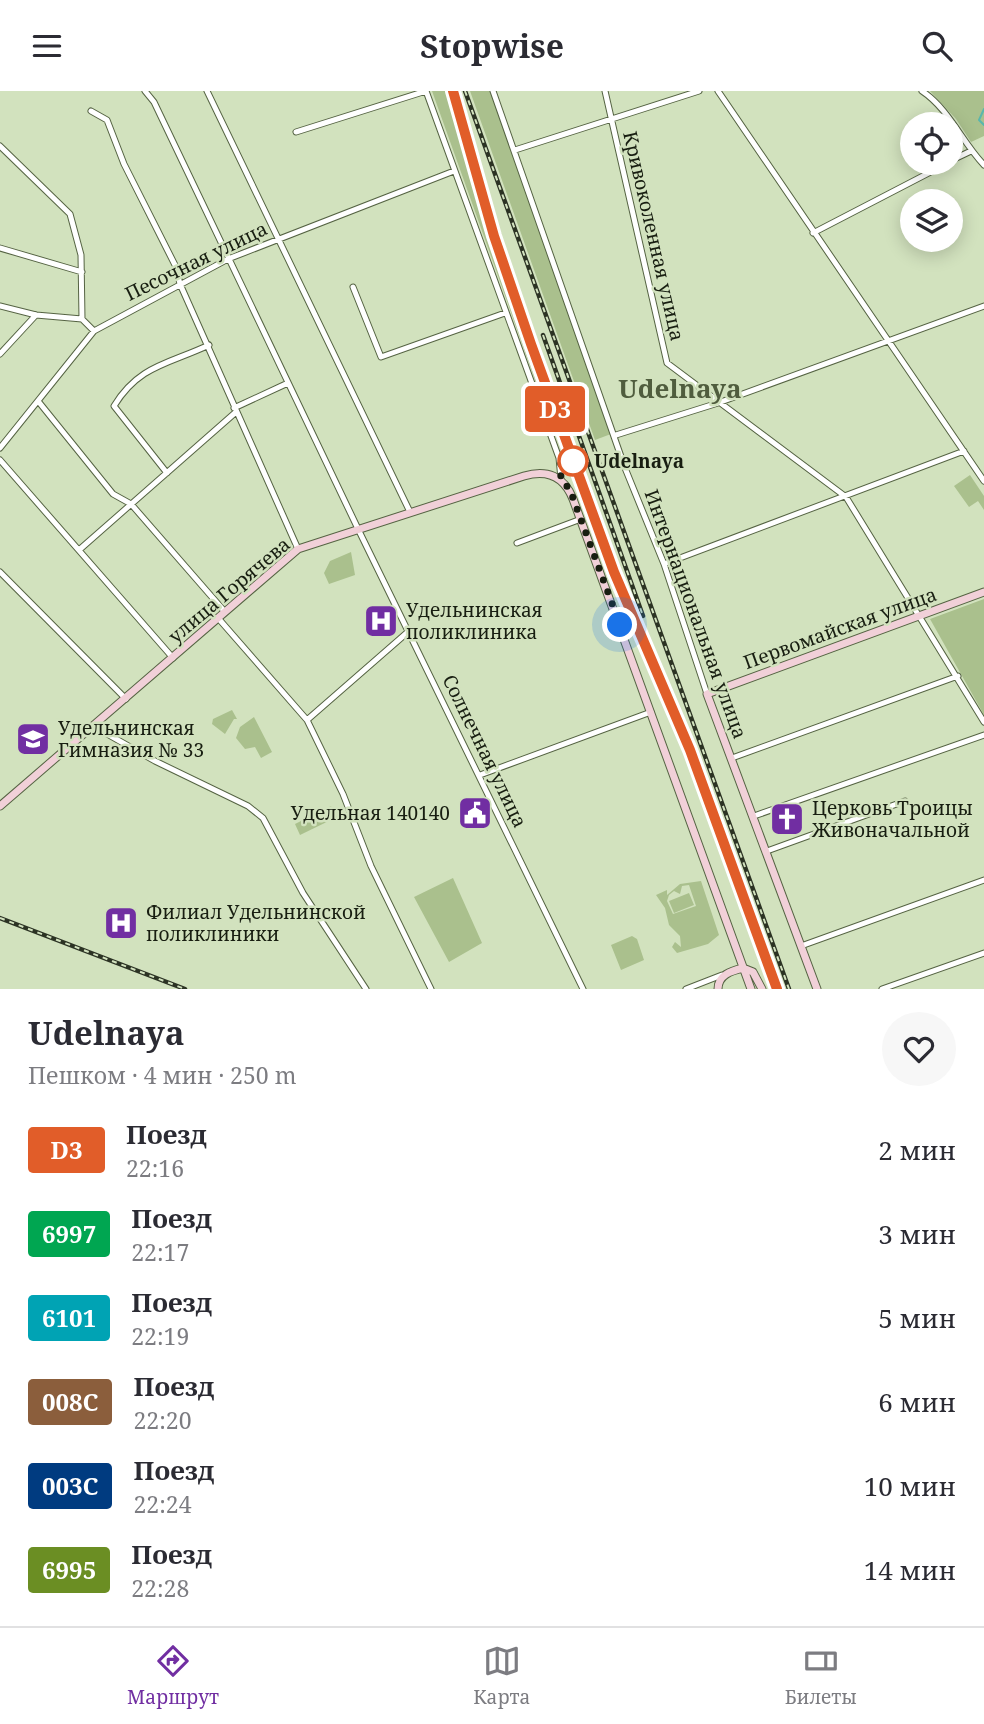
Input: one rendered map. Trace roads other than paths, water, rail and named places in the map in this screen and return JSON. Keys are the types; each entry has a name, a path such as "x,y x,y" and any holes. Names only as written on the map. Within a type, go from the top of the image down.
{"main road":[{"name":"улица Горячева","path":"0,806 298,549 358,527 531,474 547,473 561,479"},
{"path":"561,479 570,490 581,519 751,989"},
{"name":"Первомайская улица","path":"707,694 984,592"},
{"name":"Интернациональная улица","path":"707,694 817,989"},
{"path":"718,989 719,981 725,974 743,968 753,972 762,989"}],"street":[{"name":"Солнечная улица","path":"145,91 154,102 583,989"},
{"path":"207,91 410,512"},
{"path":"296,132 426,91 559,459 561,479"},
{"name":"Интернациональная улица","path":"493,91 616,435 625,468 664,564 707,694"},
{"name":"Кривоколенная улица","path":"606,91 667,363 846,498 984,722"},
{"path":"515,150 699,91"},
{"path":"718,91 887,343 984,481"},
{"path":"922,91 952,121 971,151 984,165"},
{"path":"91,111 107,120 124,165 176,267 180,284 298,549"},
{"path":"0,146 70,214 79,240 82,319"},
{"path":"963,155 971,151"},
{"name":"Песочная улица","path":"0,448 94,331 228,259 454,171"},
{"path":"813,233 924,175"},
{"path":"0,248 82,272"},
{"path":"353,287 381,357 505,313"},
{"path":"0,306 36,315 82,319 94,331"},
{"path":"616,435 718,403 984,306"},
{"path":"0,354 36,315"},
{"path":"167,473 114,406 128,384 172,358 187,355 209,345"},
{"path":"79,550 235,410 288,383"},
{"path":"38,401 113,494 131,504 225,612"},
{"path":"664,564 846,498 964,451"},
{"path":"0,460 173,658"},
{"path":"517,543 581,519"},
{"path":"0,572 126,699"},
{"path":"218,618 307,720 344,794 374,871 431,989"},
{"path":"307,720 409,631"},
{"path":"732,758 958,676"},
{"path":"480,775 652,712"},
{"path":"93,726 155,761 247,806 263,818 303,893 366,989"},
{"path":"754,816 984,736"},
{"path":"767,851 905,801"},
{"path":"801,946 984,880"},
{"path":"882,989 984,953"},
{"path":"686,989 725,974"}],"waterway":[{"path":"984,109 979,120 984,125"}],"railway":[{"path":"453,91 494,236 539,366 625,602 690,749 777,989"},
{"path":"465,91 789,989"},
{"path":"543,335 643,616"},
{"path":"0,918 185,989"}],"train":[{"name":"D3","path":"453,91 494,236 531,344 614,572 690,750 777,989"}],"place":[{"name":"Udelnaya","path":"573,461"},
{"name":"Удельнинская поликлиника","path":"381,621"},
{"name":"Удельнинская Гимназия № 33","path":"33,739"},
{"name":"Удельная 140140","path":"475,813"},
{"name":"Церковь Троицы Живоначальной","path":"787,819"},
{"name":"Филиал Удельнинской поликлиники","path":"121,923"}],"district":[{"name":"Udelnaya","path":"680,388"}]}
